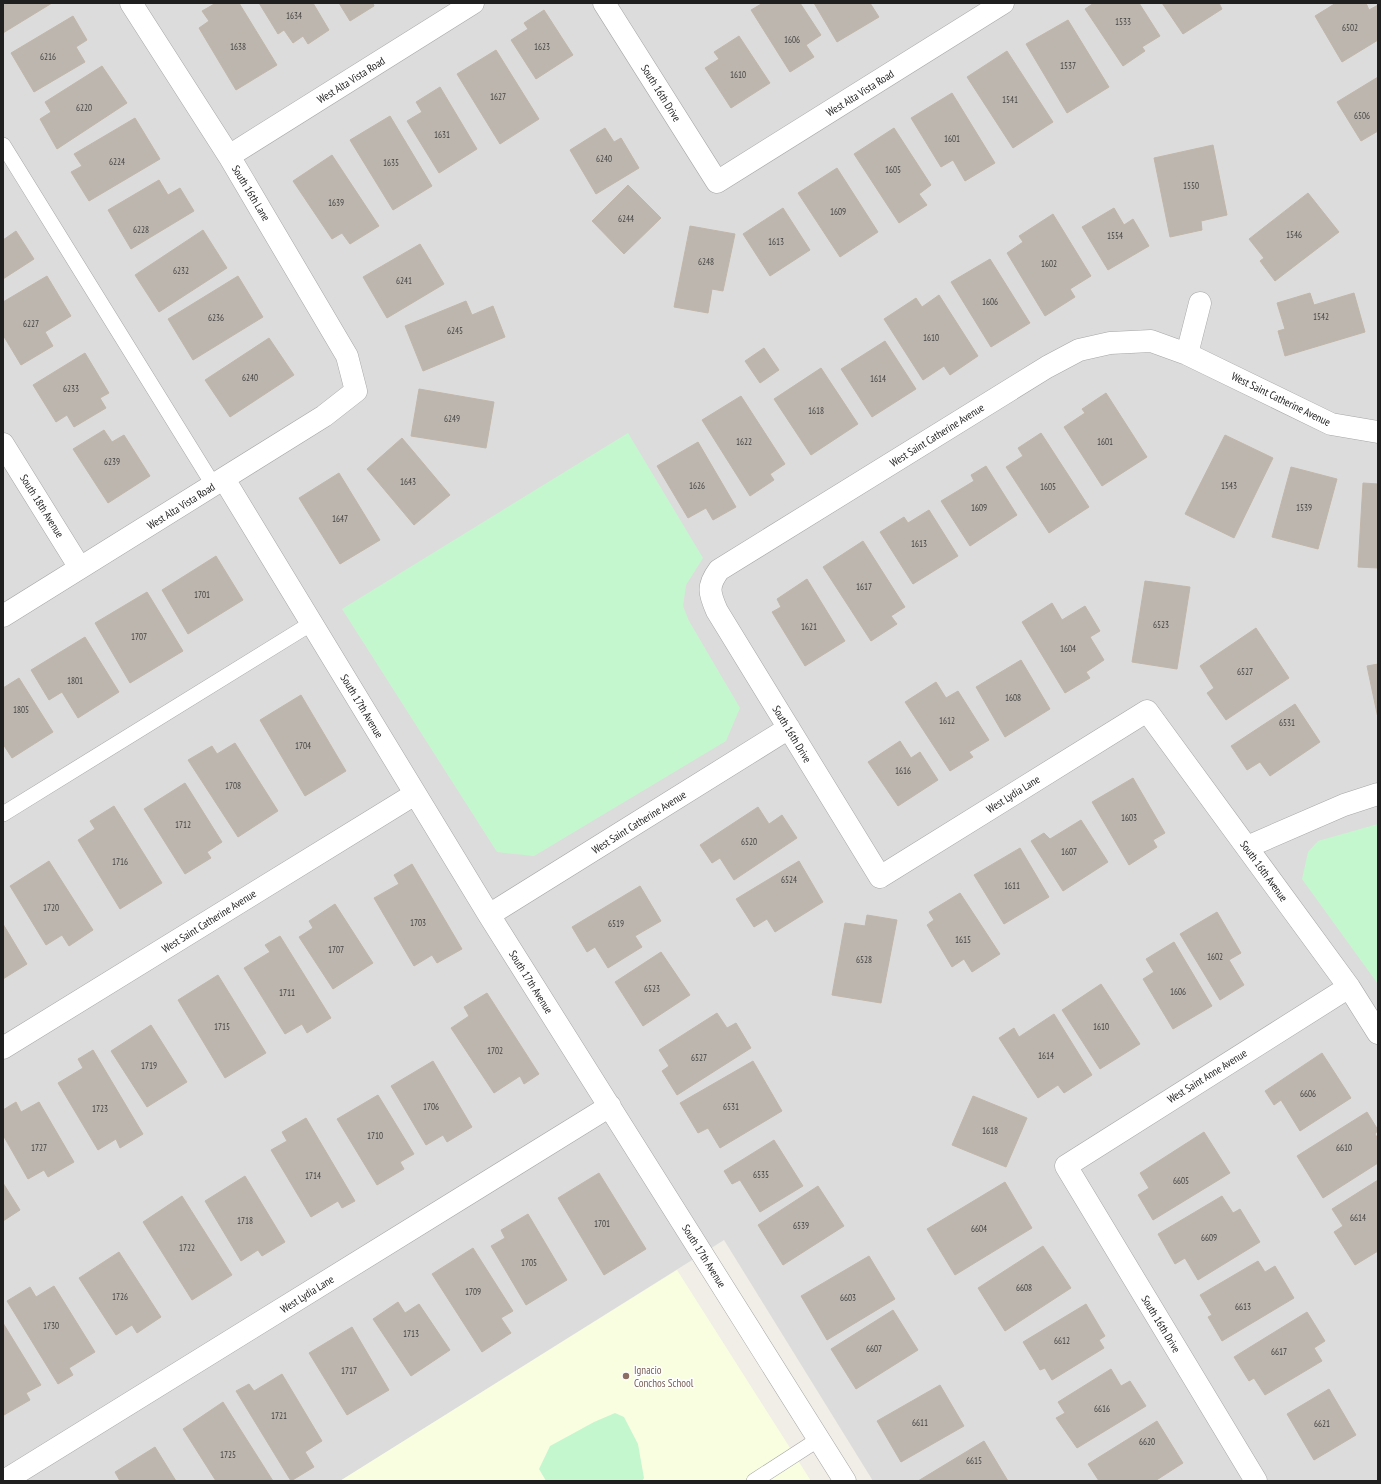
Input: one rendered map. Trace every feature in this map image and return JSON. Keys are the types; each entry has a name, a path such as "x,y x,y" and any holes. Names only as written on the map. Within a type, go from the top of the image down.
{"street":[{"name":"South 16th Lane","path":"131,3 229,156 347,356 356,390"},
{"name":"West Alta Vista Road","path":"229,156 473,3"},
{"name":"South 16th Drive","path":"604,3 717,182"},
{"name":"West Alta Vista Road","path":"717,182 1003,3"},
{"path":"1187,354 1200,303"},
{"name":"West Saint Catherine Avenue","path":"709,588 712,579 719,570 1047,367 1080,350 1110,343 1151,342 1187,354 1331,424 1378,432"},
{"name":"West Alta Vista Road","path":"3,616 324,416 356,390"},
{"name":"South 18th Avenue","path":"3,444 80,568"},
{"name":"South 17th Avenue","path":"219,482 312,623 489,915 845,1481"},
{"name":"South 16th Drive","path":"709,588 717,611 880,877"},
{"name":"South 16th Avenue","path":"1147,711 1349,987 1378,1033"},
{"name":"West Lydia Lane","path":"880,877 1147,711"},
{"name":"West Saint Catherine Avenue","path":"489,915 789,728"},
{"name":"West Saint Catherine Avenue","path":"3,1048 415,794"},
{"path":"1247,847 1344,805 1378,794"},
{"name":"West Saint Anne Avenue","path":"1066,1166 1349,987"},
{"name":"West Lydia Lane","path":"4,1481 610,1106"},
{"name":"South 16th Drive","path":"1066,1166 1256,1481"}],"lane":[{"path":"3,145 219,482"},
{"path":"3,814 312,623"},
{"path":"754,1481 819,1439"}],"shaded area":[{"path":"3,3 1378,3 1378,1481 873,1481 724,1240 340,1481 3,1481"},
{"name":"Ignacio Conchos School","path":"677,1270 811,1481 340,1481"}],"green space":[{"path":"628,433 703,558 686,585 683,606 689,621 740,708 726,741 534,856 497,852 342,609"},
{"path":"1378,824 1378,984 1302,879 1308,852 1318,841"},
{"path":"615,1413 624,1417 638,1444 644,1478 642,1481 546,1481 539,1469 550,1446 594,1422"}],"building":[{"path":"3,3 52,3 3,33"},
{"path":"216,3 239,3 277,65 236,90 199,28 209,21 202,11"},
{"path":"259,3 313,3 329,30 308,44 303,36 293,43 284,30 278,34"},
{"path":"339,3 373,3 374,6 350,21"},
{"path":"763,3 800,3 821,35 806,45 814,57 790,72 751,10"},
{"path":"814,3 870,3 879,17 837,42"},
{"path":"1094,3 1139,3 1160,36 1142,47 1145,51 1123,66 1085,9"},
{"path":"1162,3 1219,3 1222,9 1183,34"},
{"path":"1336,3 1366,3 1369,10 1378,5 1378,40 1342,62 1315,16"},
{"path":"544,10 573,55 536,79 511,40 528,29 524,23"},
{"path":"73,16 87,40 76,47 85,62 34,92 11,53"},
{"path":"1068,20 1109,87 1067,113 1026,44"},
{"path":"739,36 770,83 731,108 705,68 719,59 714,52"},
{"path":"496,50 539,119 500,144 457,74"},
{"path":"1007,51 1053,122 1013,148 967,77"},
{"path":"102,66 127,103 57,149 40,119 51,112 45,102"},
{"path":"1378,77 1378,131 1361,141 1337,102"},
{"path":"440,87 477,149 439,173 407,121 422,112 416,102"},
{"path":"952,93 995,163 965,181 953,160 941,167 911,118"},
{"path":"390,116 432,186 393,210 350,140"},
{"path":"135,118 160,159 89,201 71,172 82,166 74,154"},
{"path":"605,128 614,142 621,138 639,168 596,194 570,150"},
{"path":"894,128 931,185 919,194 927,205 899,223 854,154"},
{"path":"1213,145 1227,215 1201,221 1202,230 1170,237 1154,158"},
{"path":"332,155 379,226 350,244 342,233 332,239 293,181"},
{"path":"837,168 878,232 840,257 798,193"},
{"path":"159,180 168,195 180,188 194,211 131,249 108,210"},
{"path":"628,185 661,218 624,254 592,221"},
{"path":"1308,193 1339,232 1275,281 1260,261 1264,258 1249,239"},
{"path":"783,208 810,250 770,276 743,234"},
{"path":"1114,208 1124,225 1133,219 1149,246 1108,270 1082,227"},
{"path":"1053,214 1091,276 1070,289 1075,297 1045,316 1007,253 1023,242 1019,236"},
{"path":"690,226 735,234 723,291 712,289 708,313 674,307"},
{"path":"203,230 227,268 159,312 135,275"},
{"path":"16,231 34,259 3,279 3,240"},
{"path":"420,244 444,284 387,318 363,277"},
{"path":"990,259 1030,323 991,347 951,282"},
{"path":"47,276 71,316 45,332 53,346 21,365 3,335 3,302"},
{"path":"238,276 263,317 193,360 168,319"},
{"path":"1310,293 1314,305 1354,293 1365,332 1285,356 1278,331 1285,329 1277,303"},
{"path":"939,295 978,356 950,375 944,366 923,380 884,319 916,298 922,307"},
{"path":"466,301 472,315 493,306 505,337 423,371 405,326"},
{"path":"269,338 294,375 230,417 205,380"},
{"path":"885,341 916,389 872,417 841,369"},
{"path":"764,348 779,370 760,383 745,361"},
{"path":"85,353 109,393 100,398 106,408 74,427 67,415 56,422 33,385"},
{"path":"821,368 858,424 811,455 774,399"},
{"path":"419,389 494,402 486,448 411,436"},
{"path":"1106,393 1147,457 1102,486 1064,427 1085,413 1082,409"},
{"path":"741,396 785,464 770,474 774,480 750,496 702,420"},
{"path":"104,430 112,442 124,435 150,476 108,503 73,449"},
{"path":"1041,433 1089,507 1049,533 1006,467 1023,456 1018,448"},
{"path":"1225,435 1273,458 1234,538 1185,514"},
{"path":"402,438 450,495 414,525 367,469"},
{"path":"698,442 736,507 713,520 706,508 688,518 657,466"},
{"path":"986,466 1017,515 970,546 941,501 974,481 971,475"},
{"path":"1291,467 1337,479 1318,549 1272,537"},
{"path":"339,473 380,540 340,564 299,498"},
{"path":"1363,483 1378,484 1378,568 1358,567"},
{"path":"929,510 958,556 913,584 880,532 904,517 908,523"},
{"path":"863,541 905,607 891,616 897,624 871,641 823,567"},
{"path":"216,556 243,600 188,634 162,590"},
{"path":"807,579 845,641 805,666 772,612 781,607 777,599"},
{"path":"1145,581 1190,587 1177,669 1132,662"},
{"path":"147,592 183,651 130,683 95,623"},
{"path":"1052,603 1062,620 1085,606 1100,631 1090,637 1104,660 1086,672 1090,678 1065,693 1022,622"},
{"path":"1256,628 1289,678 1226,720 1207,693 1214,688 1200,666"},
{"path":"85,637 119,692 78,718 62,692 49,700 31,670"},
{"path":"1021,660 1050,709 1005,737 976,687"},
{"path":"1378,664 1378,718 1367,666"},
{"path":"19,678 53,732 12,758 3,744 3,688"},
{"path":"936,682 946,698 958,691 989,740 969,752 973,757 950,771 905,702"},
{"path":"301,695 346,771 305,796 260,720"},
{"path":"1295,704 1320,742 1270,776 1260,762 1247,770 1231,746"},
{"path":"900,741 911,758 920,752 938,780 898,806 868,762"},
{"path":"235,743 278,811 238,837 188,760 212,746 217,754"},
{"path":"1133,778 1165,833 1153,840 1157,847 1129,865 1092,802"},
{"path":"185,783 222,842 207,852 211,858 185,874 144,809"},
{"path":"114,806 162,883 120,909 78,840 95,829 90,821"},
{"path":"758,807 769,824 782,815 797,838 734,880 720,858 712,863 700,845"},
{"path":"1081,820 1108,862 1063,891 1031,841 1044,833 1050,839"},
{"path":"1020,848 1049,897 1004,924 974,875"},
{"path":"49,861 93,930 69,946 62,935 46,945 10,886"},
{"path":"799,861 823,902 775,932 767,919 754,927 736,899"},
{"path":"412,864 462,949 437,963 432,955 414,966 374,898 399,884 394,875"},
{"path":"640,886 661,921 635,936 642,947 608,968 595,947 587,952 572,927"},
{"path":"960,893 1000,954 972,972 964,959 952,967 927,925 934,920 929,912"},
{"path":"335,904 373,963 333,989 299,937 313,928 309,921"},
{"path":"1217,912 1241,953 1229,960 1244,985 1220,1000 1180,934"},
{"path":"867,915 897,920 881,1003 832,995 845,923 865,926"},
{"path":"3,924 27,964 3,979"},
{"path":"280,936 331,1018 307,1033 302,1024 285,1034 244,968 270,952 265,945"},
{"path":"1174,942 1212,1006 1173,1029 1143,979 1154,972 1146,959"},
{"path":"661,952 690,995 643,1026 615,982"},
{"path":"218,975 266,1053 225,1078 178,1000"},
{"path":"1101,984 1140,1044 1100,1069 1062,1010"},
{"path":"487,993 539,1074 524,1084 520,1076 494,1093 451,1028 469,1016 464,1007"},
{"path":"717,1013 727,1028 736,1023 751,1048 677,1095 662,1071 669,1066 659,1050"},
{"path":"1054,1014 1092,1075 1064,1093 1058,1085 1038,1098 999,1038 1014,1028 1019,1037"},
{"path":"151,1025 187,1082 147,1107 111,1051"},
{"path":"93,1050 143,1134 120,1148 116,1139 98,1150 58,1083 83,1068 78,1059"},
{"path":"1322,1053 1351,1098 1300,1131 1281,1100 1274,1105 1265,1091"},
{"path":"433,1061 472,1127 447,1142 443,1135 426,1145 391,1086"},
{"path":"753,1061 782,1111 720,1148 708,1128 698,1133 680,1103"},
{"path":"378,1095 414,1154 400,1162 404,1169 377,1185 337,1119"},
{"path":"973,1096 1027,1118 1006,1167 952,1145"},
{"path":"16,1102 21,1112 39,1102 74,1162 48,1177 44,1170 28,1179 3,1135 3,1110"},
{"path":"1367,1112 1378,1130 1375,1134 1378,1139 1378,1163 1323,1198 1297,1156"},
{"path":"306,1118 355,1201 342,1208 338,1201 311,1217 271,1150 287,1141 282,1132"},
{"path":"1204,1132 1230,1173 1153,1220 1138,1195 1149,1188 1140,1173"},
{"path":"774,1140 803,1186 760,1212 740,1180 732,1184 724,1171"},
{"path":"599,1173 646,1249 604,1275 558,1198"},
{"path":"245,1176 285,1242 262,1256 258,1250 241,1261 205,1201"},
{"path":"1378,1180 1378,1251 1355,1265 1334,1232 1343,1226 1332,1209"},
{"path":"1005,1182 1032,1228 955,1275 927,1229"},
{"path":"3,1183 20,1210 3,1221"},
{"path":"818,1186 844,1226 783,1265 758,1225"},
{"path":"182,1196 232,1275 192,1300 143,1222"},
{"path":"1222,1196 1233,1213 1240,1209 1260,1242 1198,1280 1185,1258 1175,1264 1158,1234"},
{"path":"528,1214 567,1280 526,1305 491,1246 505,1238 501,1230"},
{"path":"1043,1246 1071,1288 1005,1331 978,1288"},
{"path":"473,1248 513,1311 501,1318 511,1333 482,1352 432,1274"},
{"path":"119,1252 161,1317 137,1333 132,1325 116,1335 79,1278"},
{"path":"869,1256 895,1299 827,1340 801,1296"},
{"path":"1258,1261 1265,1272 1275,1266 1294,1298 1222,1341 1208,1317 1212,1315 1200,1295"},
{"path":"54,1286 95,1352 69,1368 73,1375 58,1384 7,1301 30,1287 36,1297"},
{"path":"398,1302 405,1313 419,1304 450,1350 411,1376 373,1319"},
{"path":"1086,1304 1105,1336 1099,1340 1104,1348 1052,1380 1045,1368 1040,1370 1023,1342"},
{"path":"893,1310 918,1350 856,1389 831,1349"},
{"path":"1307,1312 1325,1341 1314,1348 1322,1361 1265,1395 1254,1378 1249,1381 1234,1357"},
{"path":"3,1323 41,1385 26,1393 30,1400 4,1415"},
{"path":"352,1327 389,1390 347,1415 309,1353"},
{"path":"1111,1369 1121,1386 1130,1381 1146,1406 1077,1448 1056,1418 1065,1413 1058,1402"},
{"path":"282,1374 322,1441 305,1452 314,1467 291,1481 236,1391 249,1384 254,1391"},
{"path":"940,1385 964,1426 901,1462 877,1421"},
{"path":"1329,1389 1356,1435 1314,1460 1287,1414"},
{"path":"223,1402 273,1481 216,1481 183,1429"},
{"path":"1157,1421 1183,1463 1155,1481 1099,1481 1088,1464"},
{"path":"984,1441 1008,1481 918,1481"},
{"path":"155,1447 176,1481 120,1481 115,1472"}],"place":[{"name":"Ignacio Conchos School","path":"626,1376"}]}
